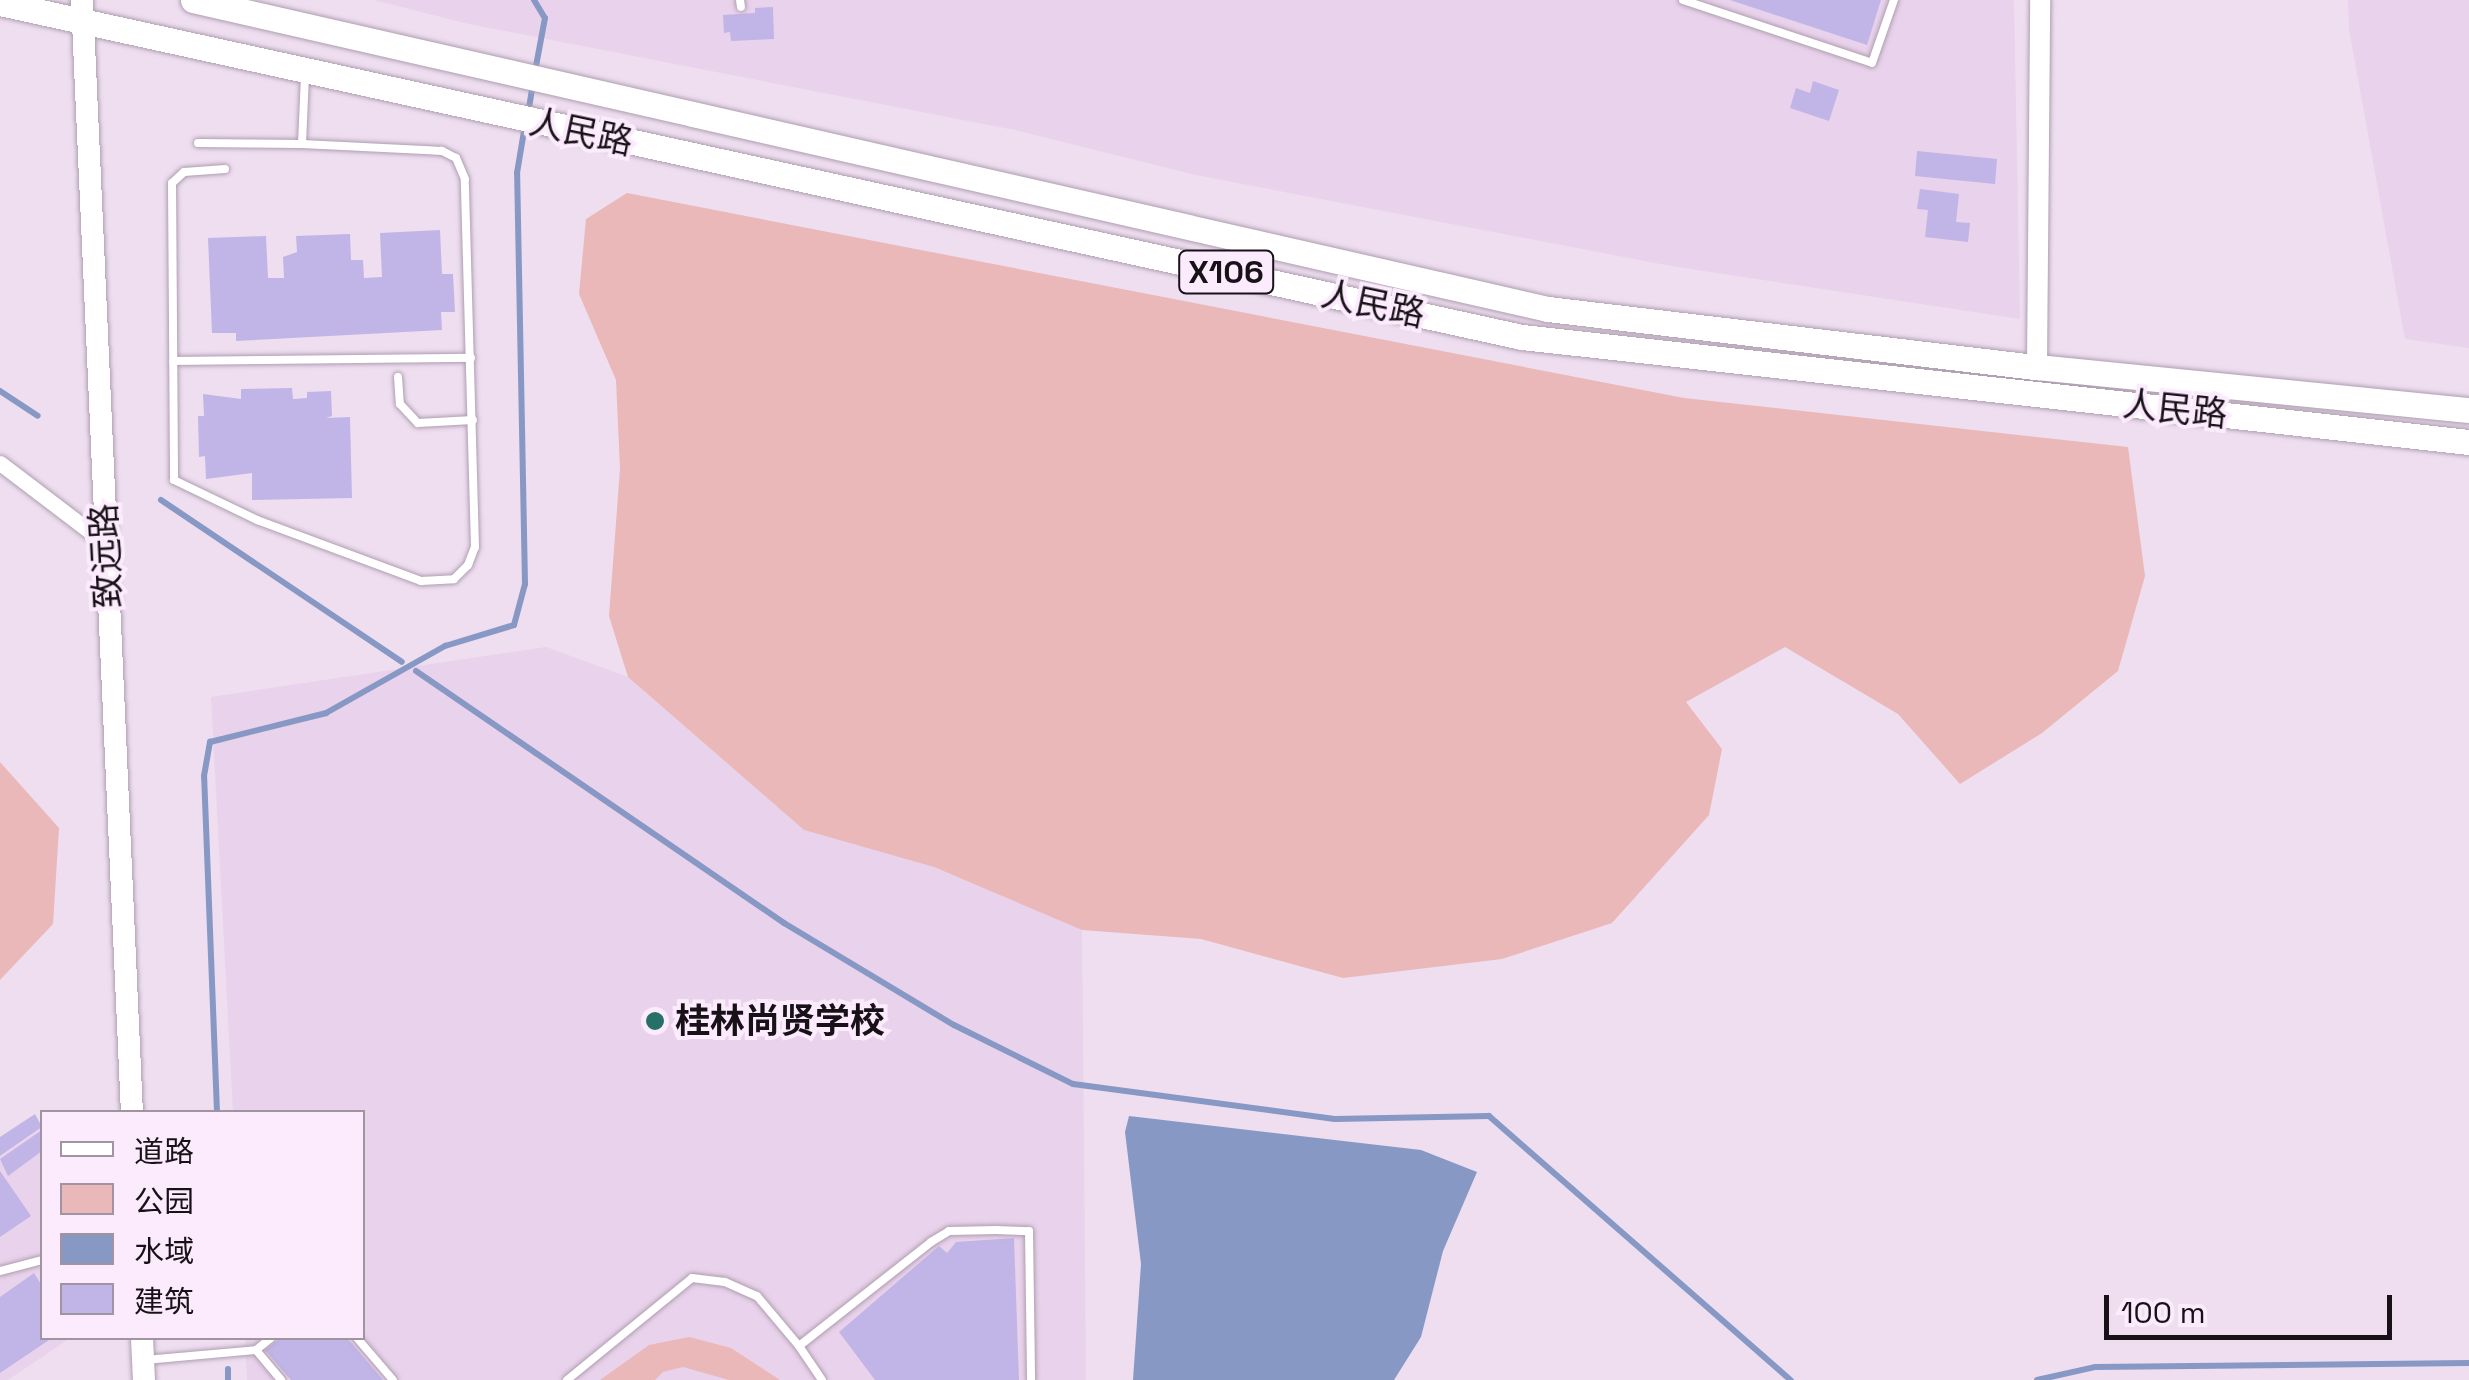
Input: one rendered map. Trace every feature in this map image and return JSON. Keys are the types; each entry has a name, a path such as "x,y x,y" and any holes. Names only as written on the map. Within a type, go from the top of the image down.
{"main road":[{"name":"人民路","path":"193,0 1548,309 2037,368 2469,410"},
{"name":"人民路","path":"0,4 82,11 306,72 1522,337 2469,442"},
{"name":"致远路","path":"82,11 132,1110"}],"street":[{"path":"2037,368 2040,0"},
{"path":"0,463 105,544"}],"lane":[{"path":"1683,0 1872,63 1894,0"},
{"path":"302,144 306,72"},
{"path":"198,143 418,148 446,152 458,160 465,179 474,554 454,580 421,581 257,520 174,480 172,183 184,172 225,169"},
{"path":"173,360 471,358"},
{"path":"398,377 400,404 418,423 472,420"},
{"path":"799,1346 949,1232 1028,1231 1031,1380"},
{"path":"0,1271 40,1261"},
{"path":"567,1380 692,1278 725,1282 761,1299 822,1380"},
{"path":"143,1359 256,1350 268,1340"},
{"path":"360,1340 393,1380"},
{"path":"256,1350 282,1380"}],"shaded area":[{"path":"374,0 2014,0 2020,319 1671,266 1196,175 1015,130 469,24"},
{"path":"2348,0 2469,0 2469,348 2405,339 2349,29"},
{"name":"桂林尚贤学校","path":"546,647 628,677 804,830 934,867 1082,930 1086,1380 247,1380 245,1340 365,1340 365,1110 233,1110 211,697"},
{"path":"40,1129 40,1340 67,1340 8,1380 0,1380 0,1157"}],"green space":[{"path":"627,193 1684,398 2128,447 2145,576 2118,671 2042,733 1960,784 1898,714 1785,647 1686,702 1722,749 1709,815 1612,923 1502,959 1343,978 1201,939 1082,930 934,867 804,830 628,677 609,616 620,469 616,380 579,294 586,219"},
{"path":"0,762 59,828 53,924 0,980"},
{"path":"689,1337 731,1348 780,1380 729,1380 683,1367 663,1372 655,1380 600,1380 649,1345"}],"water":[{"path":"1129,1116 1421,1150 1477,1172 1443,1251 1421,1337 1394,1380 1133,1380 1141,1264 1125,1132"}],"building":[{"path":"1730,0 1881,0 1867,45"},
{"path":"773,7 774,39 731,41 730,32 724,33 723,15 755,13 755,8"},
{"path":"1813,81 1839,90 1829,121 1790,108 1796,88 1810,93"},
{"path":"1917,151 1997,159 1995,184 1915,176"},
{"path":"1920,189 1959,194 1956,222 1970,223 1968,242 1925,237 1928,210 1917,209"},
{"path":"440,230 442,274 453,274 455,312 441,312 442,330 236,341 236,333 212,333 208,238 266,236 268,278 284,278 283,257 297,252 296,236 350,234 351,260 363,260 364,278 382,277 380,233"},
{"path":"292,388 293,399 307,398 307,392 331,391 332,416 326,418 350,417 352,498 252,500 252,473 206,479 205,456 199,457 198,416 204,416 203,394 241,399 241,389"},
{"path":"35,1114 40,1123 40,1128 0,1156 0,1137"},
{"path":"40,1131 40,1152 8,1176 0,1159"},
{"path":"0,1171 31,1216 0,1237"},
{"path":"1014,1238 1019,1380 875,1380 839,1332 939,1246 947,1253 956,1242"},
{"path":"34,1273 40,1283 40,1340 49,1340 0,1373 0,1297"},
{"path":"278,1340 349,1340 383,1380 291,1380 265,1350"}],"waterway":[{"path":"534,0 545,18 536,66"},
{"path":"529,108 532,89"},
{"path":"217,1110 204,776 210,742 326,713 445,646 514,625 525,584 517,173 524,131"},
{"path":"0,391 38,416"},
{"path":"161,500 402,662"},
{"path":"416,671 784,923 954,1025 1073,1084 1335,1119 1489,1116 1791,1380"},
{"path":"2037,1380 2095,1367 2469,1363"},
{"path":"228,1369 228,1380"}],"place":[{"name":"桂林尚贤学校","path":"655,1021"}]}
